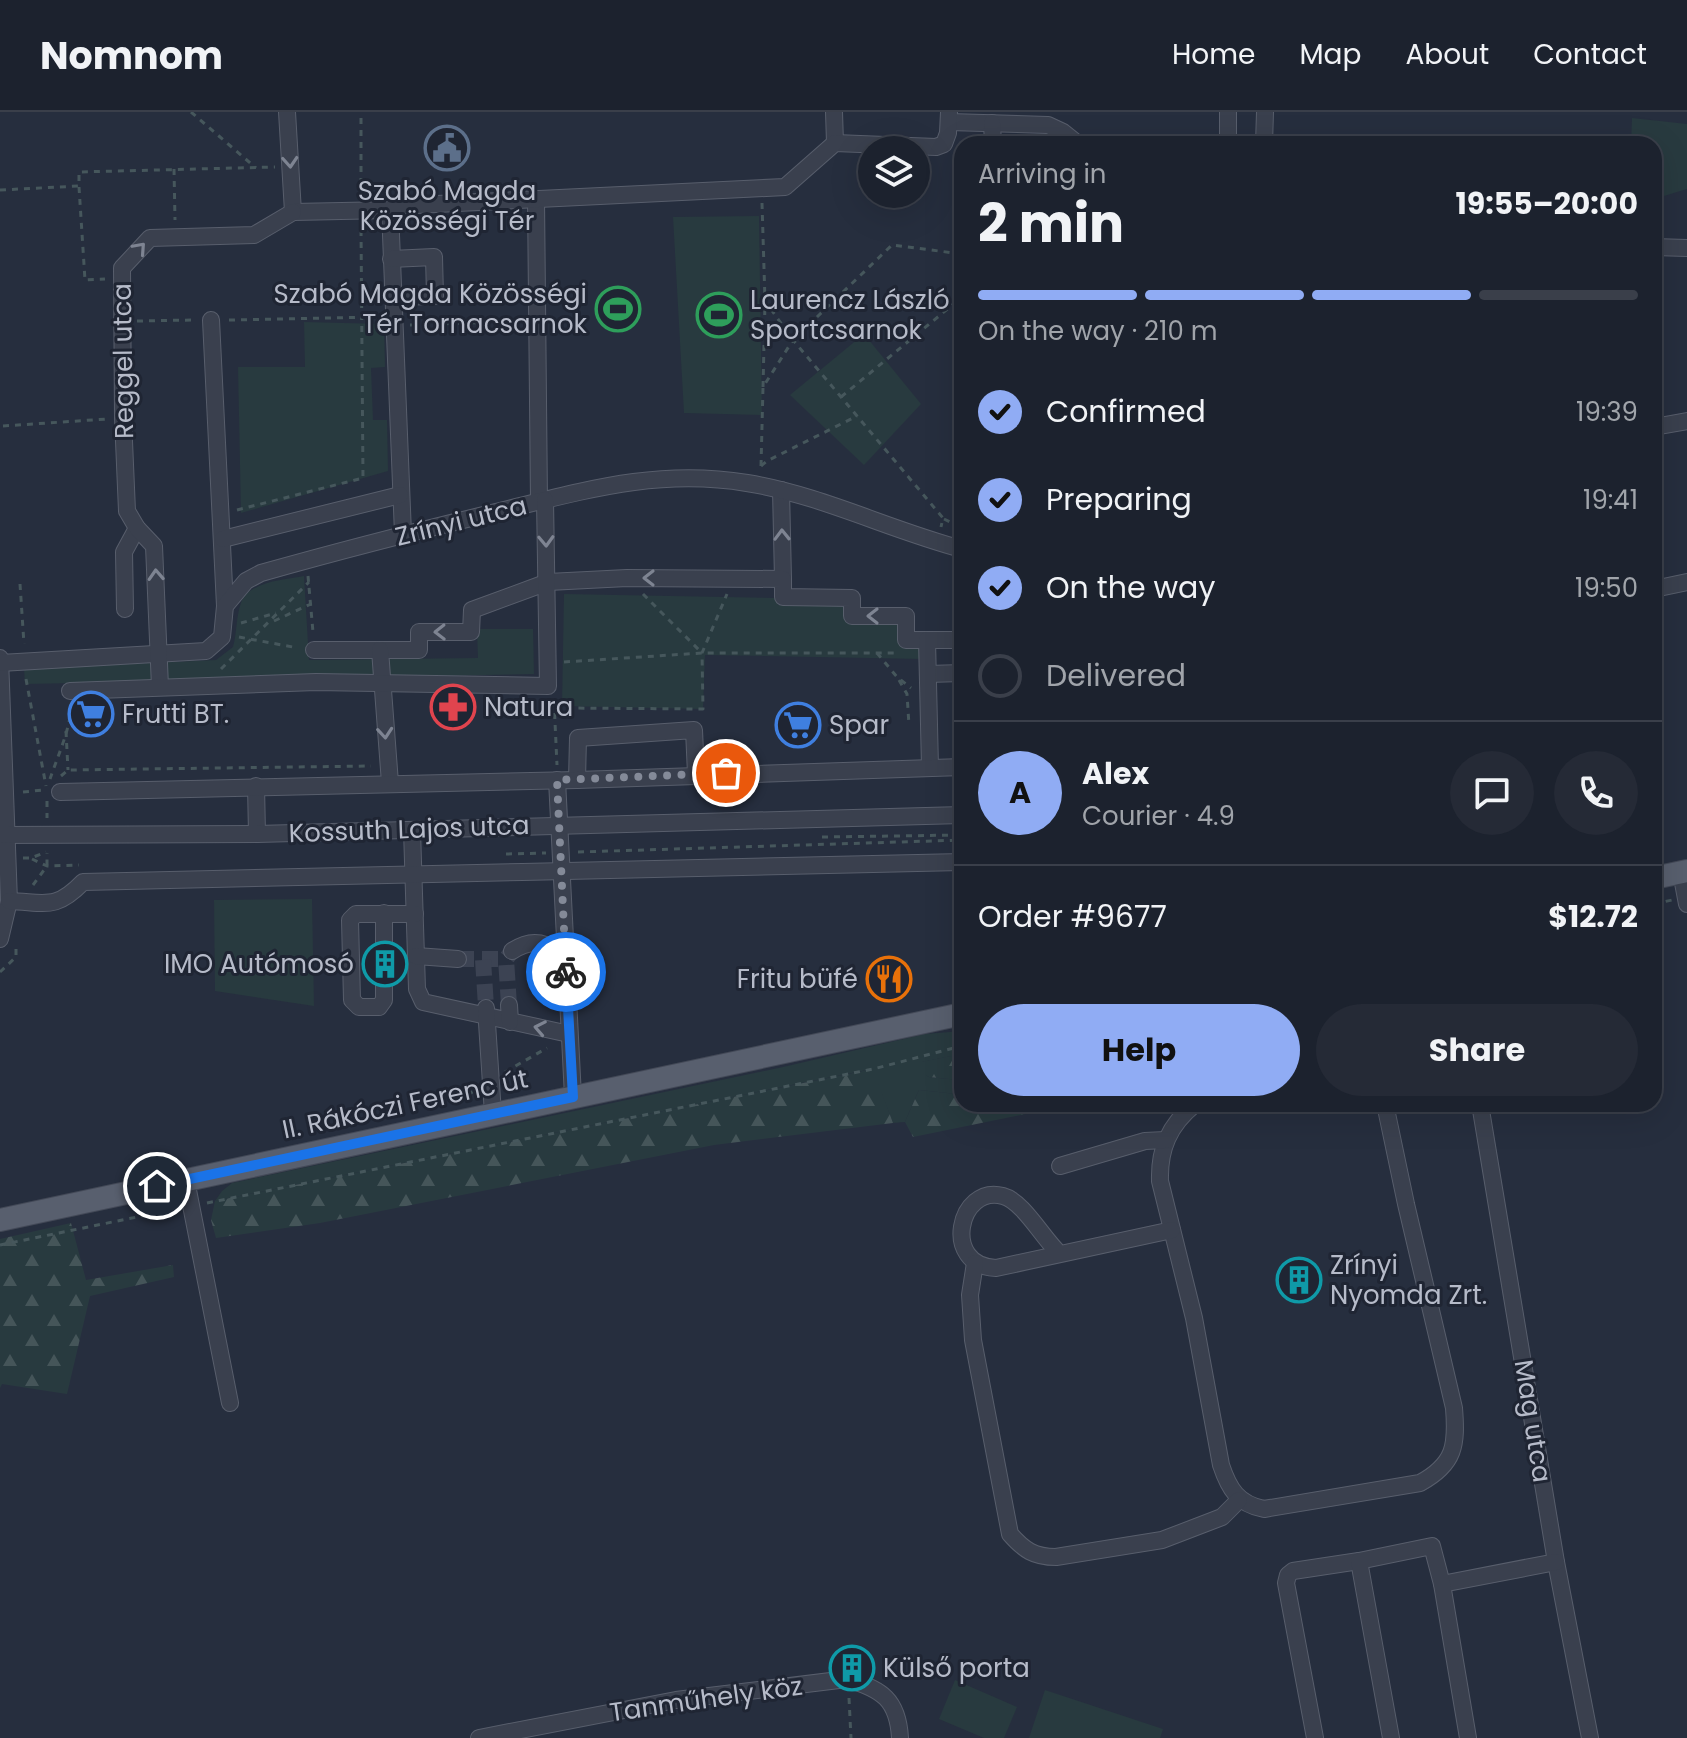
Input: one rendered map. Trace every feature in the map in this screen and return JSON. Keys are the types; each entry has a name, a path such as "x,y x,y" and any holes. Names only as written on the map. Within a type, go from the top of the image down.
{"main road":[{"path":"1662,876 1684,872"},
{"name":"II. Rákóczi Ferenc út","path":"0,1220 954,1016"}],"street":[{"path":"287,112 293,212 390,210 395,206 785,187 835,143 936,147 947,140 949,117 992,123 1048,125 1068,136"},
{"path":"834,112 835,143"},
{"path":"1228,112 1228,136"},
{"path":"1264,136 1265,112"},
{"path":"992,123 993,136"},
{"path":"70,691 381,683 548,686 548,582 542,501 536,199"},
{"path":"390,210 403,534"},
{"name":"Reggel utca","path":"160,687 154,546 137,528 127,511 122,268 150,238 254,235 293,212"},
{"path":"1662,247 1687,248"},
{"path":"391,259 434,257 435,296 392,297"},
{"path":"0,939 15,901 2,835 0,661 206,651 228,633 211,320"},
{"path":"1662,426 1687,421"},
{"name":"Zrínyi utca","path":"225,606 246,581 261,573 403,534 648,479 721,480 781,490 954,547"},
{"path":"781,490 783,597 852,598 852,616 906,616 906,640 927,646 954,641"},
{"path":"223,539 400,495"},
{"path":"125,609 124,552 137,528"},
{"path":"314,650 419,650 419,632 471,632 472,610 548,582 627,578 783,579"},
{"path":"1662,587 1687,582"},
{"path":"927,646 930,767"},
{"path":"380,650 390,783"},
{"path":"928,674 954,673"},
{"path":"577,780 578,738 694,730 696,774"},
{"name":"Kossuth Lajos utca","path":"53,791 390,783 557,773 577,780 954,767"},
{"path":"557,773 573,1097"},
{"path":"256,786 257,834"},
{"name":"Kossuth Lajos utca","path":"2,835 257,834 954,815"},
{"path":"412,830 417,989 423,1002 509,1014 569,1034"},
{"name":"Kossuth Lajos utca","path":"15,901 42,905 66,899 83,882 954,862"},
{"path":"1684,872 1687,904"},
{"path":"384,913 384,1000 379,1007 359,1007 352,1000 350,920 356,914 384,913 415,914"},
{"path":"512,951 525,943 542,944 555,949 566,959"},
{"path":"416,956 458,959"},
{"path":"486,1011 493,1114"},
{"path":"1186,1112 1165,1140 1160,1160 1160,1181 1194,1318 1221,1465 1228,1485 1239,1500 1264,1509 1420,1483 1433,1476 1453,1450 1456,1438 1454,1408 1387,1112"},
{"name":"Mag utca","path":"1481,1112 1556,1562 1590,1738"},
{"path":"1060,1166 1145,1141 1165,1140"},
{"path":"186,1180 230,1403"},
{"path":"1060,1254 1015,1203 1003,1196 988,1196 966,1212 961,1226 962,1242 975,1263 986,1268 996,1268 1172,1230"},
{"path":"975,1263 970,1295 973,1340 1010,1534 1023,1549 1039,1557 1056,1557 1162,1540 1222,1517 1239,1500"},
{"path":"1315,1738 1286,1583 1288,1575 1293,1571 1432,1546 1442,1584 1468,1738"},
{"path":"1359,1561 1391,1738"},
{"path":"1442,1584 1556,1562"},
{"path":"847,1679 873,1686 890,1701 899,1722 900,1738"},
{"name":"Tanműhely köz","path":"479,1738 676,1700 847,1679"}],"path":[{"path":"191,112 256,168"},
{"path":"120,278 85,280 79,172 291,167"},
{"path":"174,169 176,236"},
{"path":"0,190 79,186"},
{"path":"762,189 765,301 761,466 857,416"},
{"path":"763,387 793,340 892,245 954,254"},
{"path":"765,301 793,340 943,518 954,524"},
{"path":"841,397 954,304"},
{"path":"121,321 361,317 393,321 537,320"},
{"path":"221,514 363,478 361,317"},
{"path":"3,426 123,418"},
{"path":"936,542 943,518"},
{"path":"280,612 232,625 228,633 314,650 308,571"},
{"path":"627,578 702,653"},
{"path":"554,705 563,708 703,709 702,653 733,579"},
{"path":"202,686 253,640 309,582"},
{"path":"20,584 28,694 53,791"},
{"path":"270,623 311,604"},
{"path":"548,663 702,653 877,653 927,646"},
{"path":"877,653 907,694 909,725"},
{"path":"897,677 929,701"},
{"path":"548,686 553,694 557,773"},
{"path":"53,791 66,727 71,719 70,691"},
{"path":"53,791 68,770 66,727"},
{"path":"68,770 388,765"},
{"path":"561,852 954,840"},
{"path":"15,901 47,866 31,858 47,851"},
{"path":"450,1105 569,1034"},
{"path":"0,1245 873,1069 954,1048"},
{"path":"847,1679 851,1738"}],"green space":[{"path":"1632,118 1687,124 1687,189 1662,197 1662,136 1631,136"},
{"name":"Laurencz László Sportcsarnok","path":"759,216 762,415 684,413 673,217"},
{"path":"304,322 384,324 385,367 371,368 373,420 387,420 388,471 241,513 238,367 305,367"},
{"path":"864,334 921,404 864,465 790,395"},
{"path":"304,576 309,660 478,658 477,629 533,629 534,674 25,684 24,669 216,660 233,647 239,608 251,590 268,583"},
{"path":"564,594 777,598 778,605 846,606 901,620 923,644 923,659 705,655 703,709 562,706"},
{"path":"312,899 314,1006 215,991 214,900"},
{"path":"954,1032 954,1056 922,1062 921,1071 929,1077 954,1080 954,1094 919,1090 905,1122 893,1123 872,1069 215,1201 232,1183 783,1067 925,1034"},
{"path":"954,1056 954,1080 929,1077 921,1072 921,1062"},
{"path":"873,1069 893,1123 714,1145 320,1223 216,1238 211,1220 215,1201"},
{"path":"919,1090 954,1094 954,1112 1035,1112 913,1137 905,1122"},
{"path":"71,1223 86,1280 173,1265 174,1277 90,1296 67,1394 2,1384 0,1388 0,1239"},
{"path":"955,1680 1017,1707 1004,1738 984,1738 939,1719"},
{"path":"1045,1690 1163,1729 1160,1738 1029,1738"}],"tunnel":[{"path":"509,1005 506,959 512,951"},
{"path":"458,959 506,959"},
{"path":"483,960 486,1006"}],"way so far":[{"path":"566,972 557,780 726,773"}],"place":[{"name":"Szabó Magda Közösségi Tér","path":"447,148"},
{"name":"Szabó Magda Közösségi Tér Tornacsarnok","path":"618,309"},
{"name":"Laurencz László Sportcsarnok","path":"719,315"},
{"name":"Natura","path":"453,707"},
{"name":"Frutti BT.","path":"91,714"},
{"name":"Spar","path":"798,725"},
{"name":"IMO Autómosó","path":"385,964"},
{"name":"Fritu büfé","path":"889,979"},
{"name":"Zrínyi Nyomda Zrt.","path":"1299,1280"},
{"name":"Külső porta","path":"852,1668"}],"route":[{"path":"157,1186 573,1097 566,972"}]}
